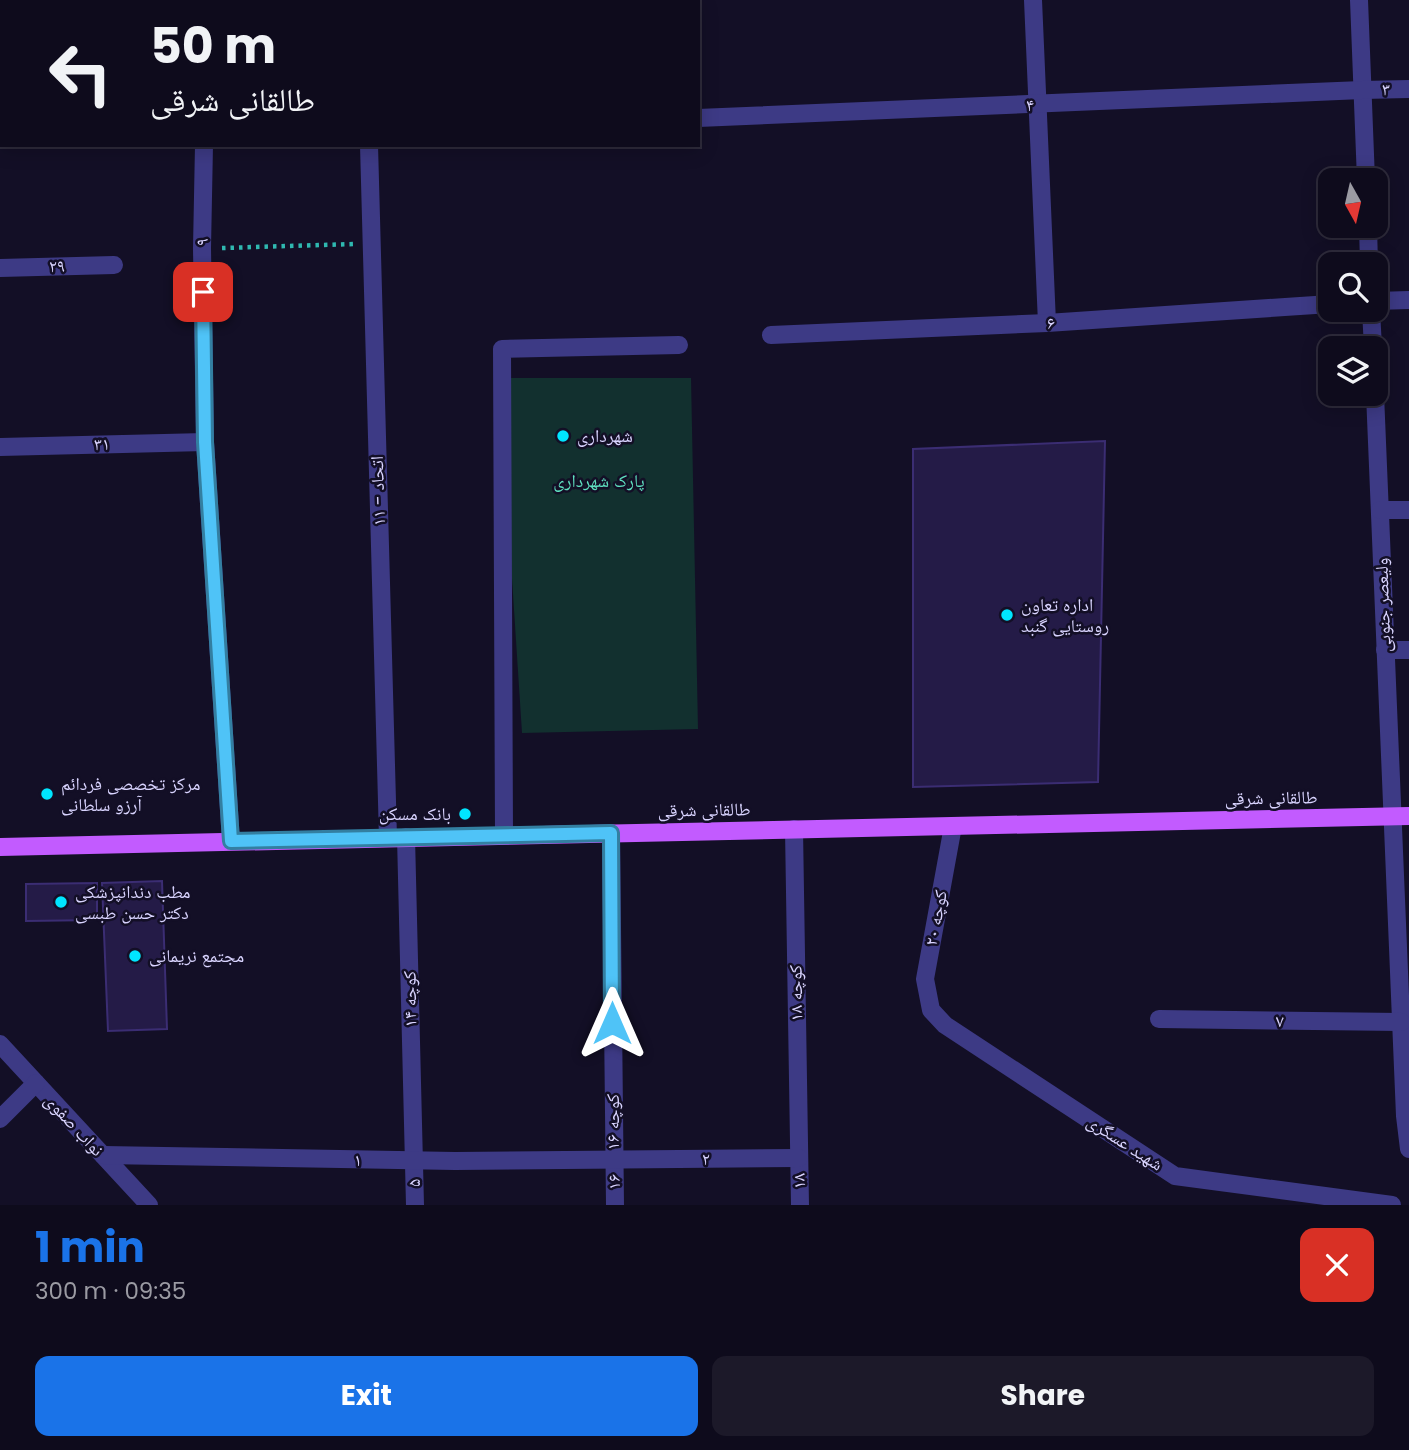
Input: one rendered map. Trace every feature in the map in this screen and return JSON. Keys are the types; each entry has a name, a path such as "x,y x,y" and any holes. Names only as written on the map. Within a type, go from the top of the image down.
{"main road":[{"name":"طالقانی شرقی","path":"0,847 1401,817"}],"street":[{"path":"1033,0 1047,323"},
{"path":"1359,0 1365,168"},
{"name":"۳","path":"1362,90 1409,89"},
{"name":"۴","path":"700,118 1362,90"},
{"name":"۹","path":"204,147 202,248 205,442 231,841"},
{"name":"اتحاد - ۱۱","path":"369,147 397,837"},
{"name":"۲۹","path":"0,268 114,265"},
{"path":"1388,301 1409,300"},
{"name":"۶","path":"771,335 1047,323 1318,305"},
{"path":"504,835 502,349 679,345"},
{"name":"ولیعصر جنوبی","path":"1376,406 1385,650 1401,817 1401,1022 1409,1149"},
{"name":"۳۱","path":"0,447 205,442"},
{"path":"1380,510 1409,510"},
{"path":"1385,650 1409,650"},
{"name":"کوچه ۲۰","path":"930,1010 925,979 953,826"},
{"name":"کوچه ۱۸","path":"794,829 799,1158"},
{"name":"کوچه ۱۶","path":"611,833 613,1160"},
{"name":"کوچه ۱۴","path":"397,837 413,1160"},
{"name":"شهید عسگری","path":"930,1010 945,1025 1175,1176 1392,1205"},
{"name":"۷","path":"1159,1019 1401,1022"},
{"name":"نواب صفوی","path":"0,1044 149,1205"},
{"path":"0,1119 36,1083"},
{"name":"۱","path":"103,1155 613,1160"},
{"name":"۲","path":"613,1160 799,1158"},
{"name":"۱۸","path":"799,1158 800,1205"},
{"name":"۵","path":"413,1160 415,1205"},
{"name":"۱۶","path":"613,1160 615,1205"}],"path":[{"path":"202,248 372,243"}],"green space":[{"name":"پارک شهرداری","path":"499,378 691,378 698,729 522,733"}],"building":[{"name":"اداره تعاون روستایی گنبد","path":"1105,441 1098,782 913,787 913,449"},
{"name":"مجتمع نریمانی","path":"162,881 167,1029 108,1031 102,883"},
{"name":"مطب دندانپزشکی دکتر حسن طبسی","path":"97,883 97,920 26,921 26,884"}],"place":[{"name":"شهرداری","path":"563,436"},
{"name":"اداره تعاون روستایی گنبد","path":"1007,615"},
{"name":"مرکز تخصصی فردائم آرزو سلطانی","path":"47,794"},
{"name":"بانک مسکن","path":"465,814"},
{"name":"مطب دندانپزشکی دکتر حسن طبسی","path":"61,902"},
{"name":"مجتمع نریمانی","path":"135,956"}],"route":[{"path":"203,292 205,442 231,841 611,833 612,1023"}]}
